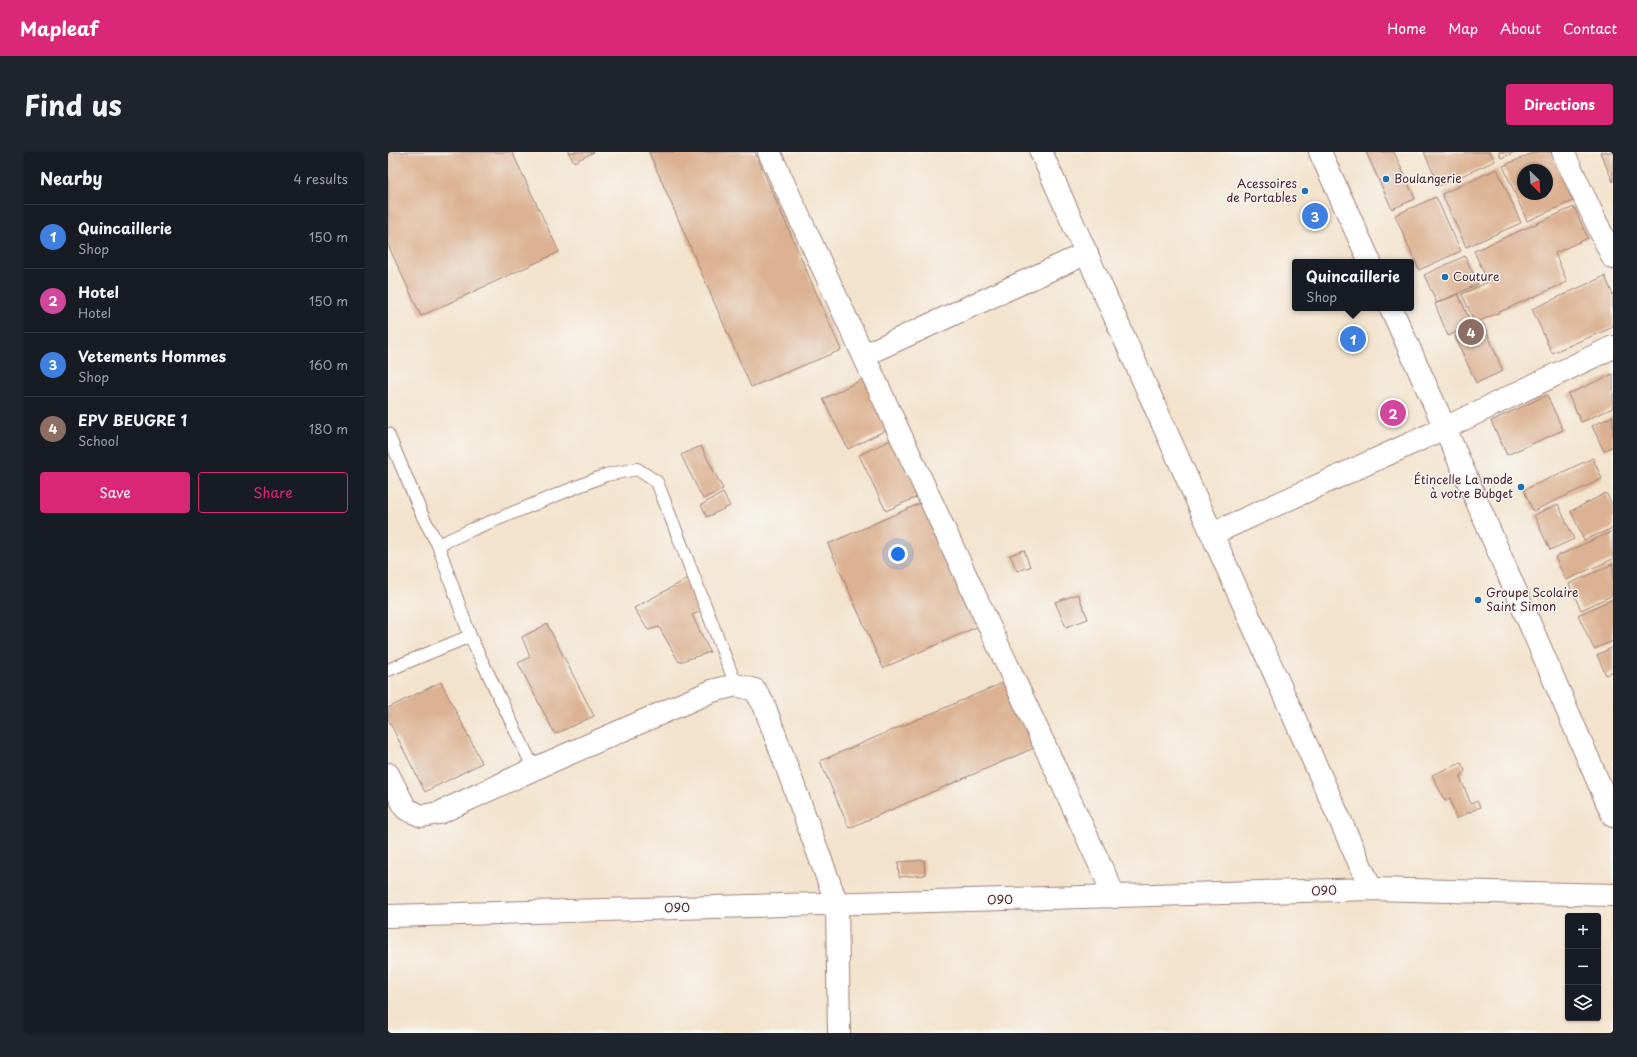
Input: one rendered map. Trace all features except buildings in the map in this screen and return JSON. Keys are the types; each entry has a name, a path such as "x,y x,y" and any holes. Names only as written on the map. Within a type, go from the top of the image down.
{"street":[{"path":"770,152 1115,897"},
{"path":"1041,152 1372,889"},
{"path":"1320,152 1369,259"},
{"path":"1563,152 1613,258"},
{"path":"864,355 1087,253"},
{"path":"1392,311 1445,428 1613,816"},
{"path":"1212,534 1445,428 1613,347"},
{"path":"388,774 406,809 422,816 439,813 534,769 712,691 736,685 755,690 764,705 837,904 839,1033"},
{"name":"O90","path":"388,916 1372,889 1613,895"}],"lane":[{"path":"388,434 423,517 438,545 470,636 534,769"},
{"path":"438,545 473,529 606,475 637,469 657,482 736,685"},
{"path":"388,670 470,636"}],"place":[{"name":"Boulangerie","path":"1386,179"},
{"name":"Acessoires de Portables","path":"1305,191"},
{"name":"Vetements Hommes","path":"1315,216"},
{"name":"Couture","path":"1445,277"},
{"name":"EPV BEUGRE 1","path":"1471,332"},
{"name":"Quincaillerie","path":"1353,339"},
{"name":"Hotel","path":"1393,413"},
{"name":"Étincelle La mode à votre Bubget","path":"1521,487"},
{"name":"Groupe Scolaire Saint Simon","path":"1478,600"}]}
